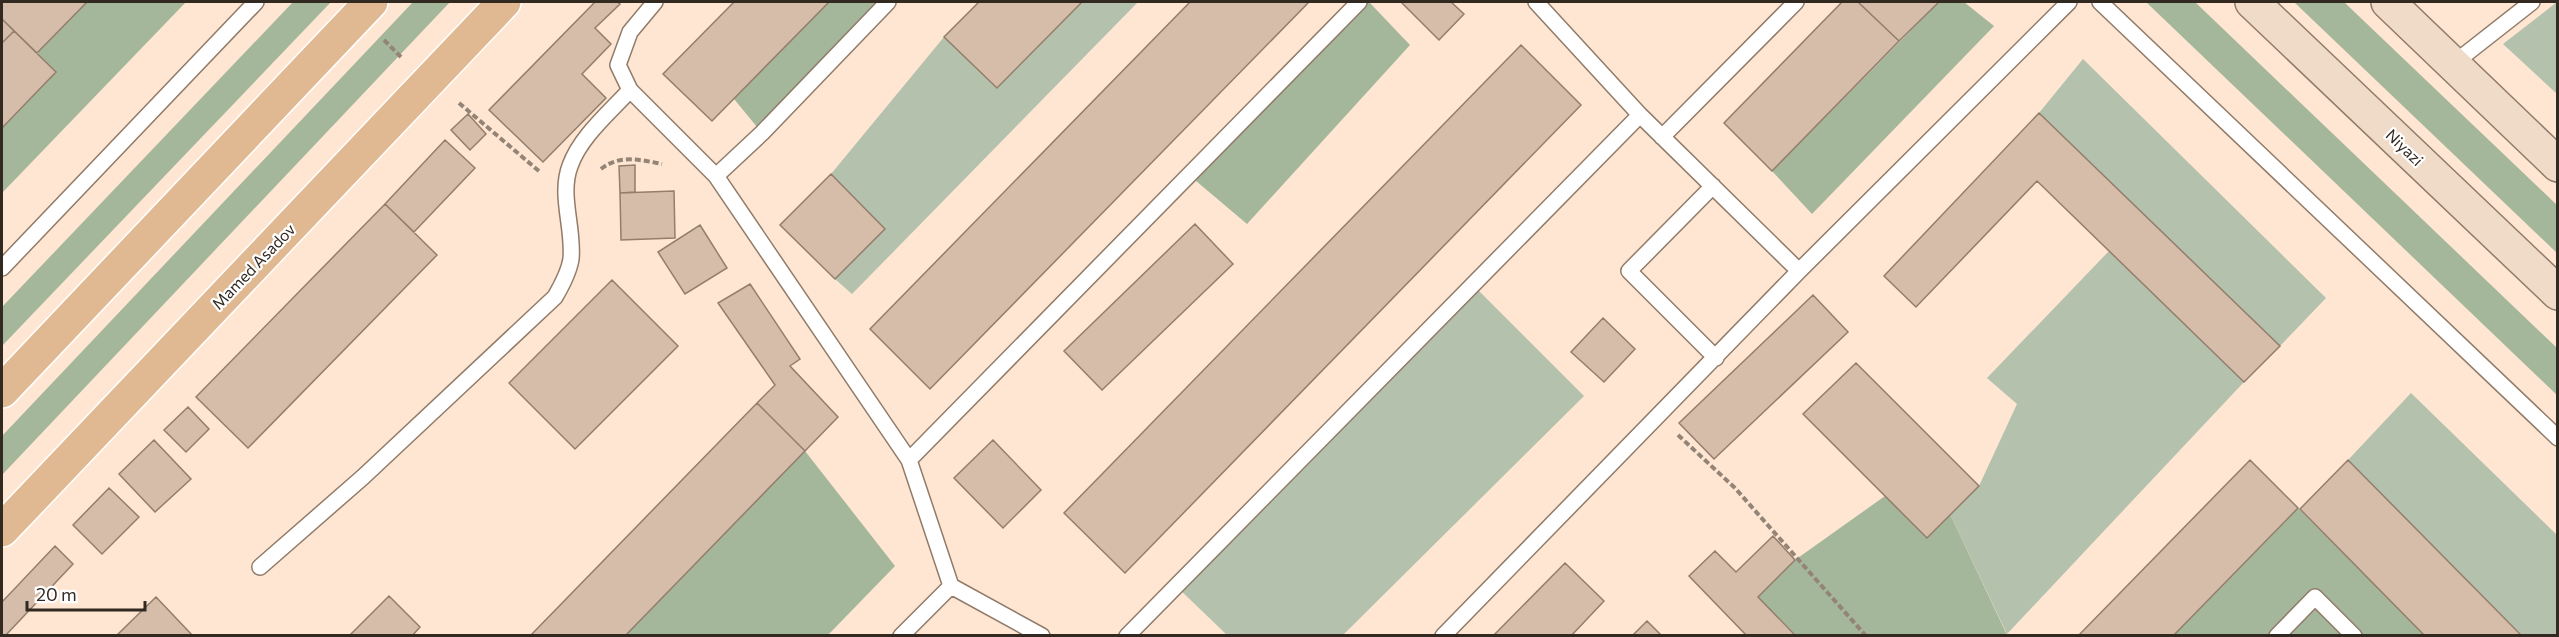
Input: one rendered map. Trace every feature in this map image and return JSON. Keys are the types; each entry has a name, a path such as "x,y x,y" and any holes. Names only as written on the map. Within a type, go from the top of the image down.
{"main road":[{"name":"Mamed Asadov","path":"2,530 504,2"},
{"name":"Niyazi","path":"2252,2 2558,293"},
{"path":"2388,2 2558,165"},
{"path":"2,391 364,8"}],"lane":[{"path":"2,268 256,2"},
{"path":"655,2 630,32 618,65 630,90 716,176 909,460 951,586 1042,636"},
{"path":"716,176 762,133 888,2"},
{"path":"909,460 1359,2"},
{"path":"1536,2 1640,115 1799,271"},
{"path":"1662,137 1796,2"},
{"path":"1443,636 1799,271 2069,2"},
{"path":"2100,2 2558,438"},
{"path":"2453,64 2532,2"},
{"path":"260,567 363,477 555,297 565,279 571,258 566,180 570,165 581,145 630,90"},
{"path":"1127,636 1640,115"},
{"path":"1713,186 1629,271 1716,358"},
{"path":"901,636 951,586"},
{"path":"2277,636 2315,597 2354,636"}],"path":[{"path":"364,8 427,82"},
{"path":"1659,417 1735,488 1866,636"}],"green space":[{"path":"87,2 186,2 2,193 2,128 56,72 37,53"},
{"path":"293,2 331,2 2,346 2,307"},
{"path":"413,2 450,2 2,475 2,436"},
{"path":"829,2 888,2 762,133 734,99"},
{"path":"1082,2 1138,2 852,294 835,279 885,229 831,174 944,37 997,88"},
{"path":"1359,2 1369,2 1410,45 1247,224 1189,175"},
{"path":"1939,2 1964,2 1994,26 1812,214 1772,171"},
{"path":"2146,2 2195,2 2557,348 2557,395"},
{"path":"2294,2 2344,2 2557,205 2557,253"},
{"path":"2558,2 2557,94 2503,44"},
{"path":"2083,59 2326,298 2280,346 2039,113"},
{"path":"2109,251 2244,382 2007,634 1950,514 1979,486 2017,404 1987,378"},
{"path":"1472,284 1584,396 1343,635 1227,635 1176,586"},
{"path":"2411,393 2557,535 2557,635 2522,635 2348,460"},
{"path":"805,451 895,566 828,635 625,636"},
{"path":"1885,496 1950,514 2007,635 1796,635 1758,597 1795,560"},
{"path":"2298,508 2425,635 2173,636"}],"building":[{"path":"2,2 87,2 37,53 2,19"},
{"path":"595,2 620,4 595,28 611,44 582,74 606,98 543,162 489,110"},
{"path":"734,2 829,2 712,121 663,74"},
{"path":"979,2 1082,2 997,88 944,37"},
{"path":"1190,2 1309,2 930,389 870,329"},
{"path":"1401,2 1451,2 1464,14 1439,40"},
{"path":"1842,2 1858,2 1899,41 1772,171 1724,123"},
{"path":"1858,2 1939,2 1899,41"},
{"path":"2,19 14,31 2,43"},
{"path":"14,31 56,72 2,128 2,43"},
{"path":"1521,45 1581,105 1125,573 1064,513"},
{"path":"2039,113 2280,346 2244,382 2037,181 1916,307 1884,276"},
{"path":"468,114 486,134 470,150 451,130"},
{"path":"445,140 475,168 414,232 385,204"},
{"path":"635,165 635,192 620,193 619,166"},
{"path":"831,174 885,229 835,279 780,225"},
{"path":"674,191 675,238 621,240 620,193"},
{"path":"385,204 437,255 248,448 196,397"},
{"path":"1195,224 1233,264 1102,390 1064,351"},
{"path":"700,225 727,268 685,294 658,252"},
{"path":"612,280 678,346 575,449 509,383"},
{"path":"750,284 800,359 790,366 838,417 805,451 757,403 775,385 718,303"},
{"path":"1813,295 1848,332 1714,459 1679,423"},
{"path":"1603,318 1635,349 1604,382 1571,352"},
{"path":"1856,363 1979,486 1927,538 1803,414"},
{"path":"757,403 805,451 625,636 530,636"},
{"path":"188,407 209,429 186,452 164,430"},
{"path":"154,440 191,479 155,512 119,474"},
{"path":"993,440 1041,490 1003,528 954,478"},
{"path":"2250,460 2298,508 2173,636 2078,636"},
{"path":"2348,460 2522,636 2425,636 2300,509"},
{"path":"109,488 139,517 102,554 73,525"},
{"path":"1773,536 1795,560 1758,597 1796,636 1747,636 1689,576 1715,551 1736,572"},
{"path":"55,546 73,564 5,636 2,636 2,602"},
{"path":"1565,563 1604,601 1571,636 1493,636"},
{"path":"389,596 420,627 412,636 349,636"},
{"path":"156,597 193,636 116,636"},
{"path":"1647,621 1662,636 1632,636"}]}
